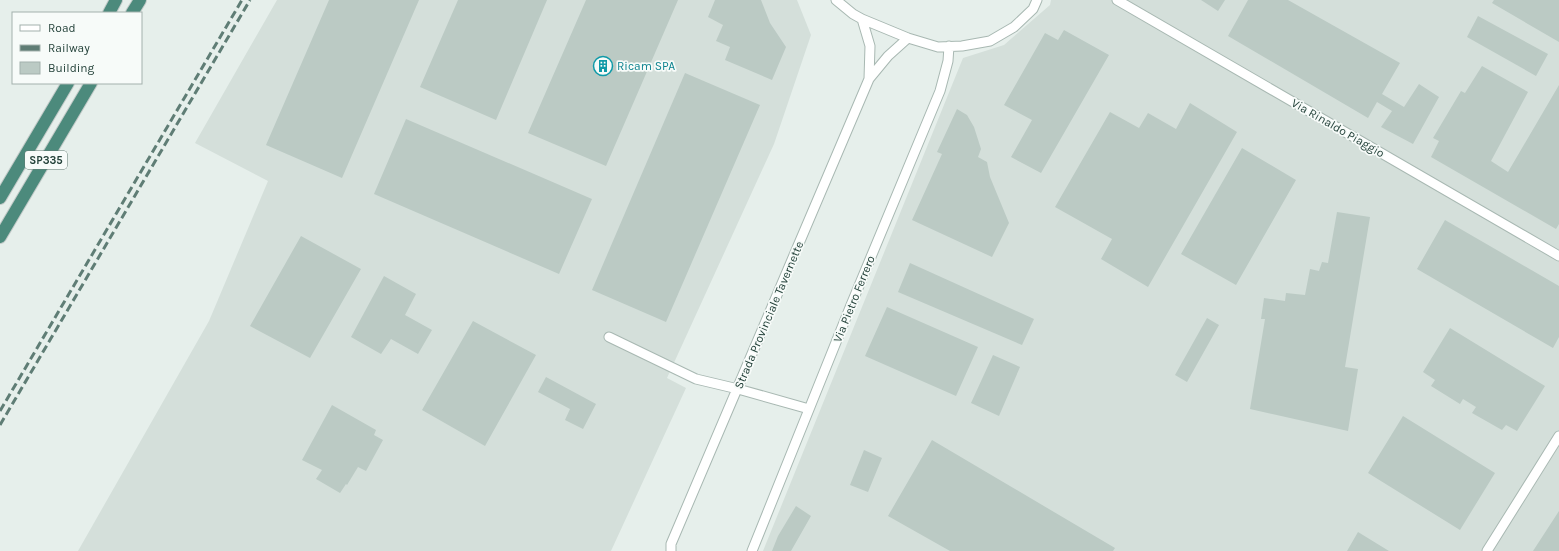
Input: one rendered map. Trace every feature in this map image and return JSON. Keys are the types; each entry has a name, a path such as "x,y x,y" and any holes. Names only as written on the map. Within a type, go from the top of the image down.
{"highway":[{"path":"110,12 116,0"},
{"path":"133,12 140,0"},
{"name":"SP335","path":"0,198 67,84"},
{"name":"SP335","path":"0,237 90,84"}],"street":[{"path":"836,0 853,14 862,19 908,38 938,47 990,41 1014,27 1033,9 1037,0"},
{"name":"Via Rinaldo Piaggio","path":"1117,0 1559,256"},
{"name":"Strada Provinciale Tavernette","path":"862,19 870,46 869,80"},
{"name":"Strada Provinciale Tavernette","path":"671,551 671,544 869,80 888,56 908,38"},
{"name":"Via Pietro Ferrero","path":"752,551 940,91 948,62 950,46"},
{"path":"608,337 696,379 809,409"},
{"path":"1487,551 1559,436"}],"shaded area":[{"path":"277,0 797,0 811,35 774,144 667,378 686,388 611,551 78,551 209,321 268,181 195,143"},
{"path":"1051,0 1559,0 1559,551 763,551 963,58 1004,45 1050,5"}],"building":[{"path":"329,0 419,0 342,178 266,145"},
{"path":"458,0 547,0 496,120 420,87"},
{"name":"Ricam SPA","path":"586,0 678,0 606,166 528,133"},
{"path":"715,0 761,0 770,23 786,47 772,80 725,60 730,47 716,41 723,25 708,17"},
{"path":"1201,0 1225,0 1218,11"},
{"path":"1248,0 1288,0 1400,63 1382,94 1404,107 1419,84 1439,97 1413,144 1381,127 1392,111 1377,102 1368,118 1228,36"},
{"path":"1494,0 1559,0 1559,42 1492,3"},
{"path":"1478,16 1548,54 1536,76 1467,37"},
{"path":"1064,30 1109,55 1041,173 1011,157 1032,120 1004,105 1045,33 1058,40"},
{"path":"1482,66 1528,92 1491,161 1508,172 1559,85 1559,224 1556,229 1431,157 1439,141 1433,138 1461,91 1465,93"},
{"path":"685,73 760,105 666,322 592,290"},
{"path":"1190,103 1237,132 1148,287 1101,259 1112,239 1055,207 1110,112 1139,128 1148,113 1176,129"},
{"path":"957,109 967,115 974,127 981,149 978,157 987,162 990,177 1009,223 992,257 912,220 942,154 937,152"},
{"path":"406,119 592,199 559,274 374,194"},
{"path":"1242,148 1296,180 1236,285 1181,254"},
{"path":"1337,212 1370,217 1345,367 1358,369 1348,431 1250,409 1265,319 1261,319 1264,298 1285,301 1286,293 1305,295 1310,269 1319,271 1322,262 1328,263"},
{"path":"1445,220 1559,286 1559,337 1553,348 1417,269"},
{"path":"301,236 361,269 310,358 250,326"},
{"path":"910,263 1034,319 1022,345 898,292"},
{"path":"384,276 416,294 405,315 432,330 418,354 391,339 381,354 351,337"},
{"path":"887,307 978,347 956,396 865,356"},
{"path":"1207,318 1219,325 1187,382 1175,375"},
{"path":"473,321 536,355 485,446 422,410"},
{"path":"1450,328 1545,386 1517,431 1506,425 1502,430 1472,413 1476,407 1463,399 1460,404 1431,386 1435,380 1423,372"},
{"path":"993,355 1020,367 999,416 971,403"},
{"path":"546,377 596,404 583,429 565,420 570,409 538,392"},
{"path":"332,405 376,430 374,435 383,440 366,471 358,467 347,485 346,484 340,493 316,479 322,470 302,460"},
{"path":"1403,416 1495,473 1460,530 1368,473"},
{"path":"932,440 1115,548 1113,551 950,551 888,516"},
{"path":"864,450 882,458 868,492 850,485"},
{"path":"796,506 811,516 791,551 772,551 778,536"},
{"path":"1559,511 1559,551 1533,551"},
{"path":"1358,532 1389,551 1347,551"}],"railway":[{"path":"0,411 242,0"},
{"path":"0,425 250,0"}],"place":[{"name":"Ricam SPA","path":"603,66"}]}
